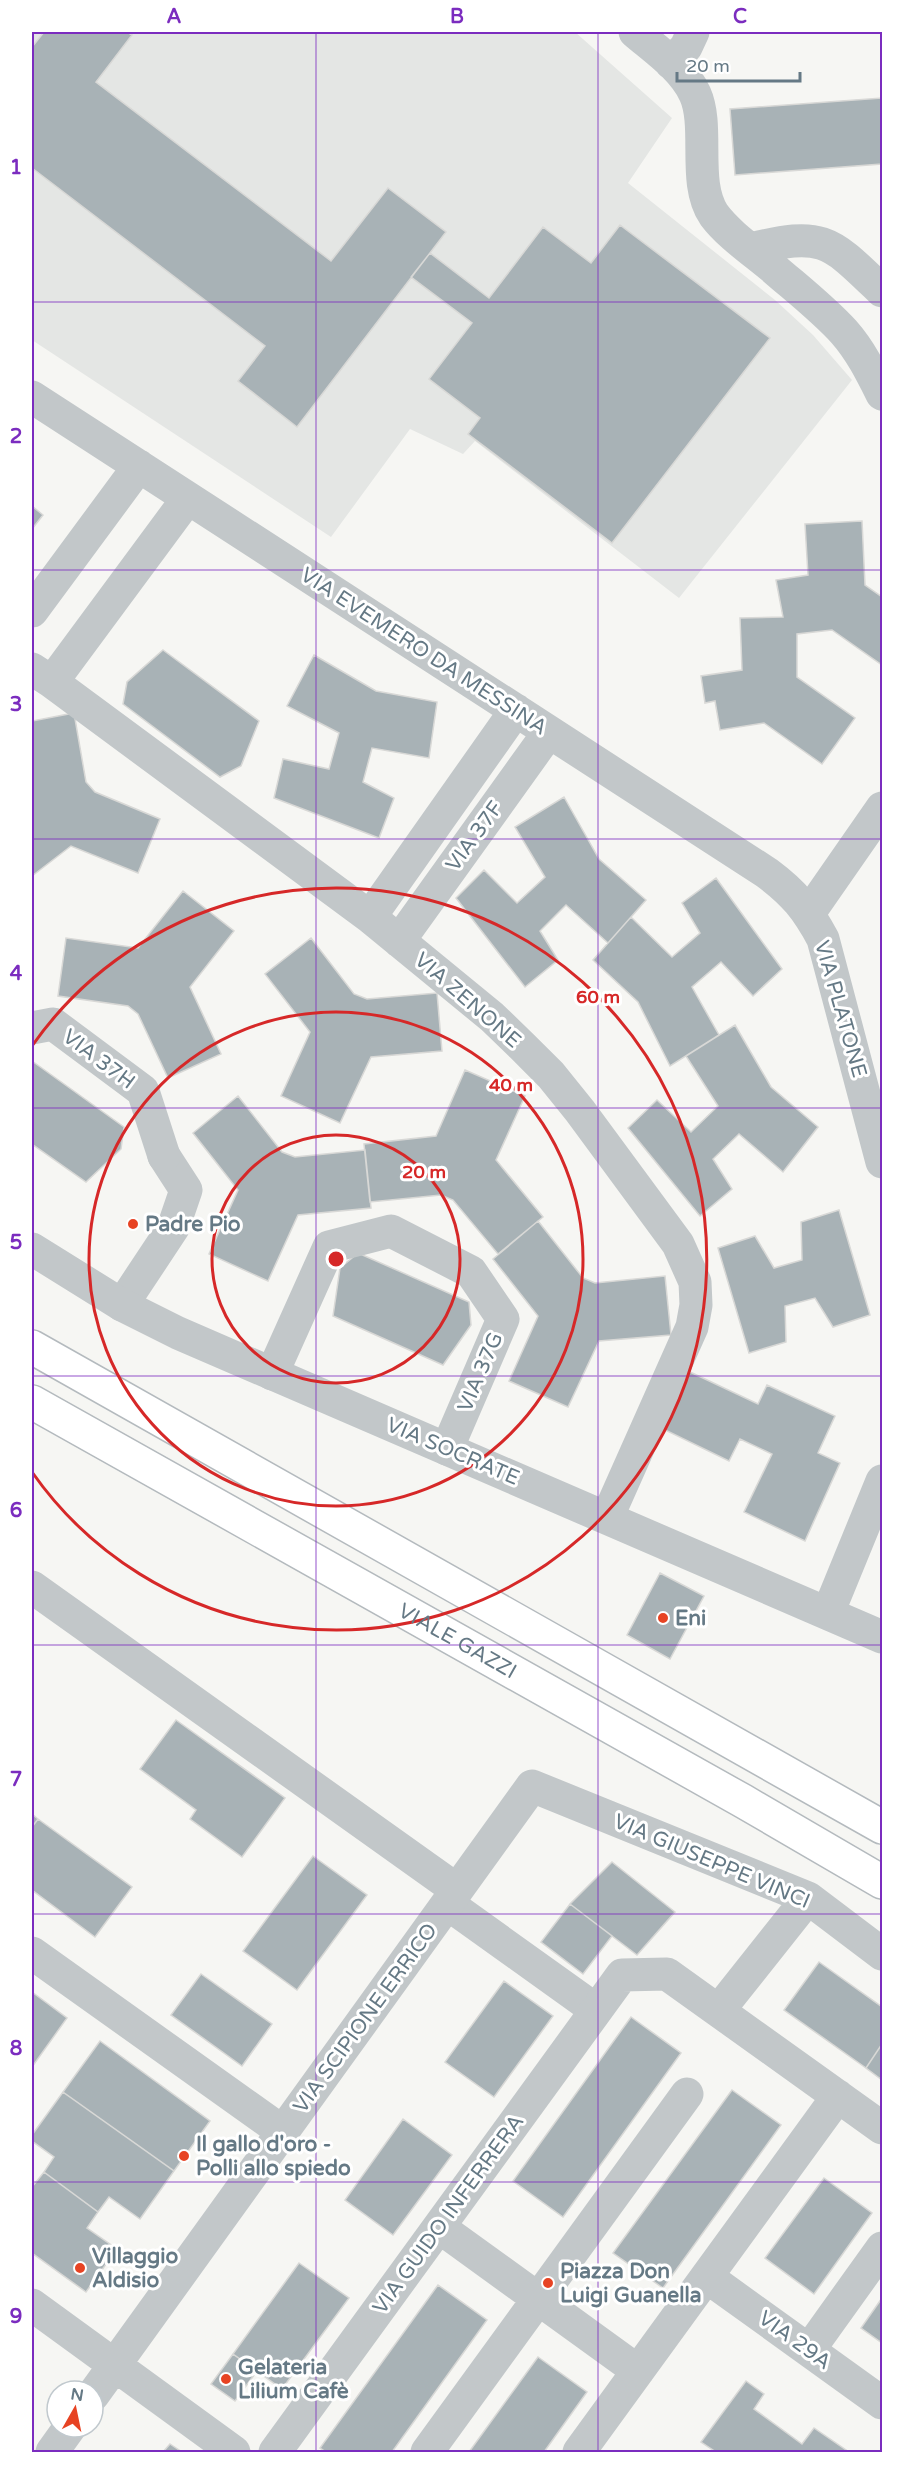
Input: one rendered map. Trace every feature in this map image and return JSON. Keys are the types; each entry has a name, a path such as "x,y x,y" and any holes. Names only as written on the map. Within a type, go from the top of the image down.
{"main road":[{"path":"32,1347 882,1827"},
{"name":"VIALE GAZZI","path":"32,1402 722,1789 882,1882"}],"street":[{"path":"634,32 671,63 696,95 707,200 714,214 751,249 819,306 844,332 865,360 882,394"},
{"path":"671,63 686,47 693,32"},
{"path":"751,249 786,240 803,239 826,244 845,255 882,291"},
{"name":"VIA EVEMERO DA MESSINA","path":"32,397 767,873 792,892 809,913"},
{"path":"32,611 139,466"},
{"path":"42,675 188,498"},
{"name":"VIA ZENONE","path":"42,675 370,917 492,1017 551,1075 671,1234 689,1265 695,1282 696,1305 692,1327 608,1518"},
{"name":"VIA 37F","path":"370,917 516,710"},
{"name":"VIA 37F","path":"399,941 549,732"},
{"name":"VIA PLATONE","path":"882,808 809,913 823,939 882,1162"},
{"name":"VIA 37H","path":"32,1028 53,1024 143,1091 164,1156 186,1190 172,1228 122,1305"},
{"name":"VIA 37G","path":"272,1374 329,1246 391,1231 471,1272 503,1318 447,1449"},
{"name":"VIA SOCRATE","path":"32,1249 122,1305 178,1333 882,1637"},
{"path":"828,1613 882,1481"},
{"path":"32,1587 452,1897 596,2010"},
{"name":"VIA SCIPIONE ERRICO","path":"104,2379 532,1786"},
{"name":"VIA GIUSEPPE VINCI","path":"532,1786 808,1898 882,1954"},
{"path":"808,1898 719,2010 882,2128"},
{"path":"32,1953 283,2132"},
{"name":"VIA GUIDO INFERRERA","path":"275,2452 622,1975 667,1974 719,2010"},
{"path":"427,2452 687,2094"},
{"path":"579,2452 838,2096"},
{"path":"439,2227 638,2371"},
{"path":"808,2350 882,2248"},
{"name":"VIA 29A","path":"707,2277 882,2403"},
{"path":"32,2305 234,2452"},
{"path":"52,2452 61,2439"}],"shaded area":[{"path":"32,32 575,32 672,118 628,183 775,300 813,335 852,380 679,598 475,441 463,454 410,429 331,537 32,340"}],"building":[{"path":"44,32 127,32 132,35 96,82 331,261 388,188 446,232 297,427 238,381 265,346 32,168 32,47"},
{"path":"882,98 882,164 735,175 730,109"},
{"path":"620,225 770,338 612,543 468,434 480,418 429,379 472,323 411,277 430,253 489,298 543,227 591,263"},
{"path":"32,506 43,515 32,529"},
{"path":"862,521 865,585 882,597 882,665 832,630 797,634 797,677 855,718 822,764 764,723 720,730 715,701 705,703 701,676 742,670 740,618 783,617 776,580 808,575 805,524"},
{"path":"163,650 259,721 241,766 220,777 123,704 127,682"},
{"path":"314,655 376,691 437,702 429,758 372,748 363,782 394,798 379,838 274,798 283,759 329,769 339,733 287,706"},
{"path":"74,713 86,782 95,792 160,819 138,873 71,846 32,876 32,721"},
{"path":"564,797 599,859 646,900 608,943 566,905 540,931 558,960 525,987 456,898 484,870 517,903 545,877 515,827"},
{"path":"716,878 782,969 753,996 721,962 692,987 719,1035 670,1066 638,1002 593,960 631,917 672,957 700,933 682,903"},
{"path":"183,891 234,931 190,987 221,1054 168,1078 138,1014 128,1006 58,996 66,938 138,948"},
{"path":"311,938 354,994 367,999 437,993 442,1051 371,1057 340,1123 281,1096 310,1032 265,974"},
{"path":"735,1025 771,1087 818,1127 783,1172 739,1134 713,1159 732,1189 700,1216 628,1128 657,1100 691,1132 718,1106 686,1056"},
{"path":"32,1061 124,1127 121,1149 86,1182 32,1144"},
{"path":"465,1070 525,1096 496,1160 543,1217 498,1254 453,1200 441,1195 370,1202 364,1144 436,1136"},
{"path":"238,1096 282,1152 295,1157 365,1150 371,1208 298,1215 268,1281 209,1254 238,1190 193,1133"},
{"path":"839,1210 870,1315 833,1327 815,1298 785,1306 786,1342 749,1353 718,1248 755,1236 774,1268 802,1260 801,1222"},
{"path":"538,1221 583,1278 595,1283 665,1276 671,1335 599,1341 568,1407 509,1381 538,1316 493,1259"},
{"path":"358,1253 469,1302 471,1325 443,1365 333,1316 340,1268"},
{"path":"688,1371 758,1404 767,1385 835,1416 818,1453 840,1463 805,1541 744,1512 772,1454 740,1439 729,1461 661,1428"},
{"path":"660,1573 704,1596 670,1659 627,1635"},
{"path":"176,1720 285,1798 242,1857 190,1819 196,1810 140,1769"},
{"path":"32,1814 38,1819 32,1827"},
{"path":"38,1819 132,1887 95,1937 32,1890 32,1827"},
{"path":"313,1856 367,1895 297,1990 243,1951"},
{"path":"612,1862 675,1912 637,1955 570,1904"},
{"path":"570,1904 612,1936 583,1974 541,1942"},
{"path":"819,1962 882,2007 882,2044 866,2068 784,2010"},
{"path":"201,1974 272,2024 242,2066 171,2015"},
{"path":"504,1981 553,2016 494,2097 445,2062"},
{"path":"32,1992 67,2018 32,2067"},
{"path":"631,2017 681,2053 563,2217 513,2181"},
{"path":"100,2041 210,2121 174,2171 63,2092"},
{"path":"882,2044 882,2080 866,2068"},
{"path":"732,2090 781,2125 663,2288 613,2253"},
{"path":"63,2092 174,2171 140,2219 109,2197 98,2212 44,2172 54,2157 32,2141 32,2135"},
{"path":"403,2119 452,2155 393,2235 345,2200"},
{"path":"44,2172 98,2212 87,2228 117,2249 86,2292 32,2253 32,2187"},
{"path":"824,2178 872,2213 814,2294 765,2258"},
{"path":"299,2263 349,2298 282,2389 233,2354"},
{"path":"438,2285 487,2320 392,2452 326,2452 320,2448"},
{"path":"882,2298 882,2343 861,2328"},
{"path":"233,2354 257,2371 235,2401 211,2384"},
{"path":"538,2357 587,2392 544,2452 469,2452"},
{"path":"746,2381 764,2394 754,2409 802,2444 814,2428 849,2452 716,2452 701,2442"},
{"path":"170,2444 182,2452 163,2452"}],"place":[{"name":"Padre Pio","path":"133,1224"},
{"name":"Eni","path":"663,1618"},
{"name":"Il gallo d'oro - Polli allo spiedo","path":"184,2156"},
{"name":"Villaggio Aldisio","path":"80,2268"},
{"name":"Piazza Don Luigi Guanella","path":"548,2283"},
{"name":"Gelateria Lilium Cafè","path":"226,2379"}]}
